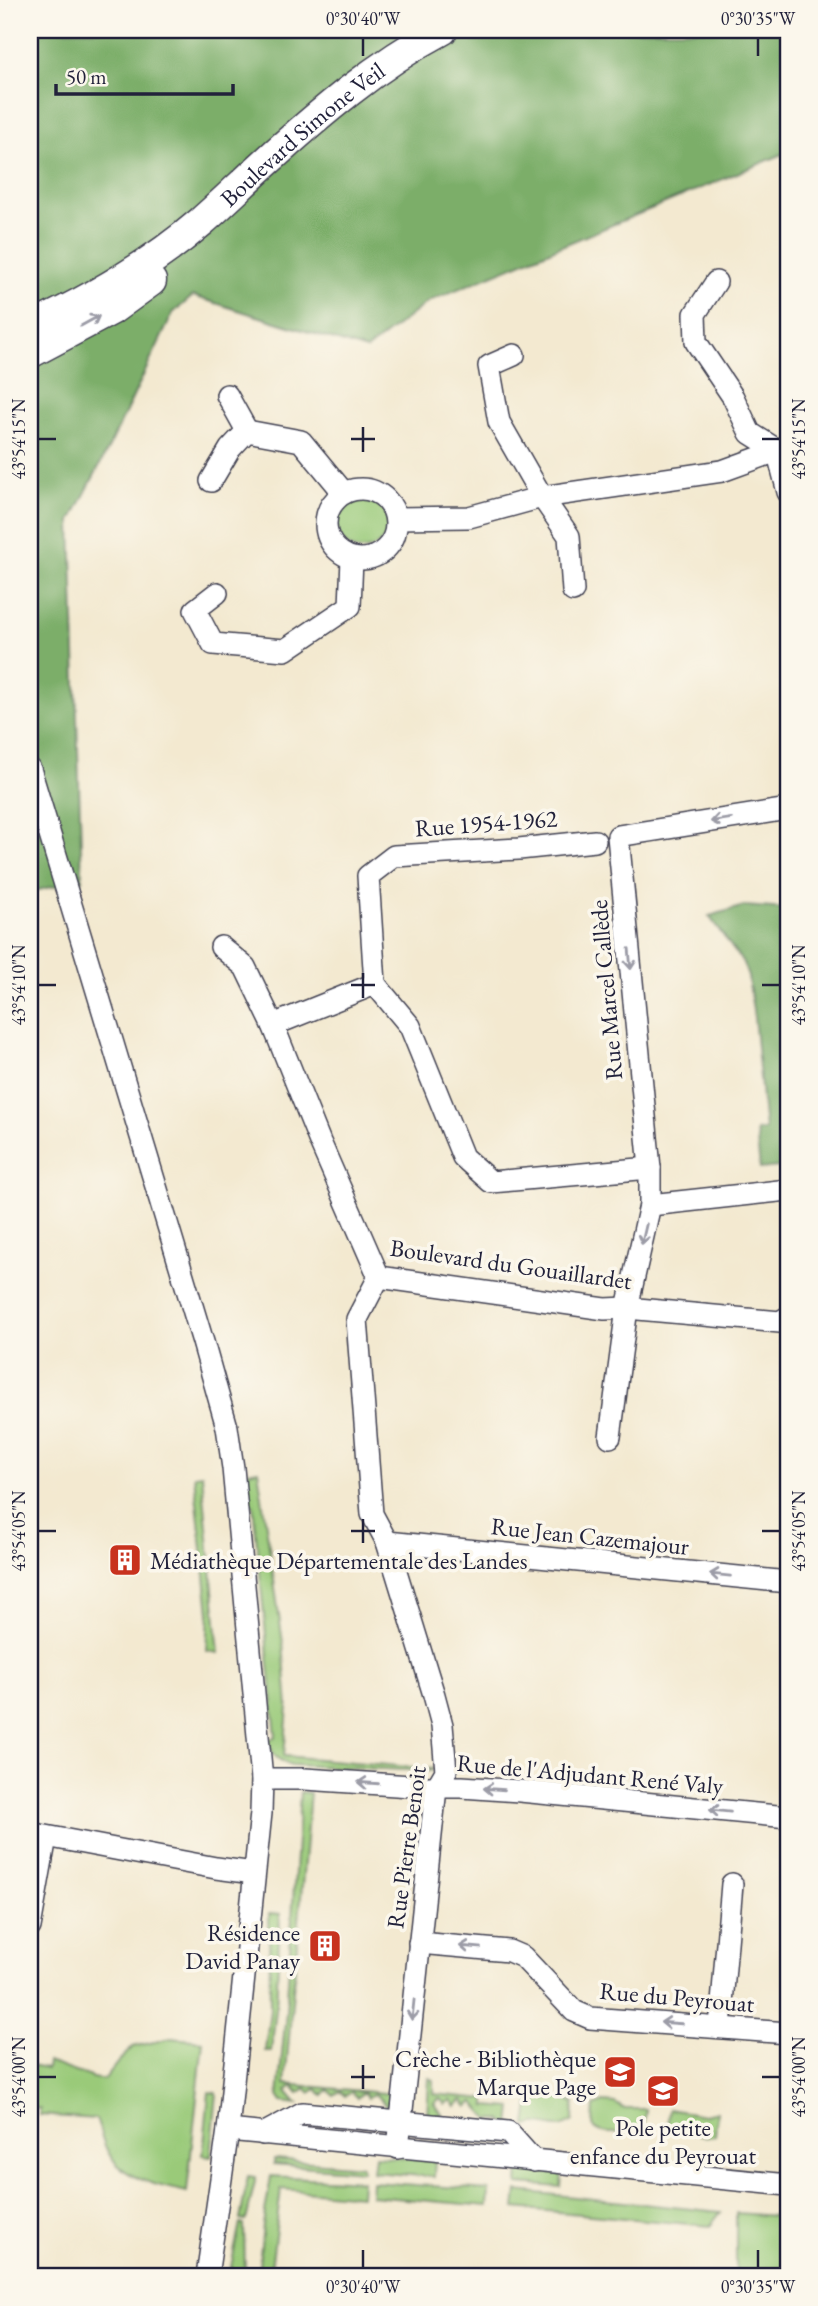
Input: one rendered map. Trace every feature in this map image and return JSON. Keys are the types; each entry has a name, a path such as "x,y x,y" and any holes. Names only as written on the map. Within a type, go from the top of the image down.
{"main road":[{"name":"Boulevard Simone Veil","path":"30,328 116,282 160,253 201,222 361,81 442,30"},
{"name":"Boulevard Simone Veil","path":"30,353 111,310 146,285 172,262 201,222"}],"street":[{"path":"716,282 695,314 696,342 733,397 750,433 783,448"},
{"path":"514,355 489,366 499,422 542,497 569,536 573,591"},
{"path":"227,395 247,431"},
{"path":"211,481 230,449 247,431"},
{"path":"247,431 301,441 344,493"},
{"path":"783,448 788,492"},
{"path":"396,518 469,517 542,497 722,471 783,448"},
{"path":"362,488 380,494 392,505 396,518 394,538 388,548 370,559 352,559 335,549 327,536 325,522 328,508 344,493 362,488"},
{"path":"217,593 195,610 214,645 285,650 349,606 352,559"},
{"path":"30,769 204,1342 227,1427 233,1468 262,1779 261,1813 228,2130 207,2276"},
{"name":"Rue Marcel Callède","path":"610,1437 627,1308 650,1205 650,1168 618,836 788,809"},
{"name":"Rue 1954-1962","path":"375,984 368,876 394,856 519,849 595,841"},
{"name":"Boulevard du Gouaillardet","path":"220,947 245,967 273,1025 379,1277 605,1309 627,1308 780,1322 788,1317"},
{"path":"273,1025 375,984 410,1026 463,1157 491,1182 650,1168"},
{"path":"650,1205 788,1190"},
{"name":"Rue Pierre Benoit","path":"379,1277 357,1319 372,1514 387,1542 435,1695 442,1725 446,1771 436,1788 398,2148"},
{"name":"Rue Jean Cazemajour","path":"387,1542 788,1582"},
{"name":"Rue de l'Adjudant René Valy","path":"262,1779 520,1791 788,1817"},
{"path":"30,1927 38,1835 216,1868 254,1872"},
{"path":"730,2027 732,1884"},
{"name":"Rue du Peyrouat","path":"419,1942 509,1951 523,1957 574,2011 590,2018 788,2033"},
{"path":"263,2134 302,2113 508,2132 534,2161"},
{"path":"228,2130 788,2185"}],"green space":[{"path":"30,30 788,30 788,152 429,301 366,350 193,296 173,313 71,521 82,880 30,892"},
{"path":"362,498 372,500 380,506 386,514 386,534 380,542 372,548 362,550 352,548 344,542 338,534 336,524 338,514 344,506 352,500"},
{"path":"744,906 788,909 788,1166 760,1169 756,1131 765,1130 748,977 743,963 709,916"},
{"path":"258,1470 283,1643 288,1707 284,1756 434,1769 430,1771 291,1765 278,1759 271,1750 269,1740 276,1736 253,1504 241,1505 238,1474"},
{"path":"202,1474 219,1653 207,1651 209,1613 194,1475"},
{"path":"300,1792 310,1793 285,2084 394,2094 391,2111 375,2094 368,2098 363,2092 357,2098 352,2092 345,2096 340,2091 334,2095 328,2090 323,2096 317,2089 310,2093 305,2088 299,2093 293,2086 287,2091 298,2104 282,2102 278,2096"},
{"path":"269,1913 280,1914 276,2010 271,2051 265,2051 270,2010"},
{"path":"171,2038 203,2041 187,2192 141,2180 121,2168 107,2150 96,2119 39,2115 40,2109 30,2107 30,2066 47,2069 48,2062 104,2080 133,2047"},
{"path":"429,2078 434,2080 434,2094 486,2099 486,2106 512,2108 510,2126 502,2120 489,2119 474,2102 468,2107 463,2100 456,2106 451,2100 445,2104 439,2098 434,2103 443,2115 427,2117"},
{"path":"209,2092 217,2093 211,2156 203,2155"},
{"path":"551,2097 574,2103 573,2121 559,2127 536,2124 526,2126 529,2103"},
{"path":"603,2102 615,2103 625,2109 646,2109 644,2126 638,2135 603,2132 593,2126 594,2106"},
{"path":"669,2109 704,2115 717,2112 715,2136 707,2137 690,2131 667,2132"},
{"path":"375,2156 435,2161 434,2177 373,2172"},
{"path":"274,2159 362,2166 362,2171 274,2164"},
{"path":"519,2170 562,2174 561,2187 518,2184"},
{"path":"248,2176 256,2177 246,2221 240,2220"},
{"path":"271,2176 362,2181 361,2196 281,2189 270,2276 258,2276 263,2225"},
{"path":"372,2182 489,2190 488,2206 371,2196"},
{"path":"517,2191 721,2212 710,2226 515,2208"},
{"path":"736,2213 788,2217 788,2276 736,2276"},
{"path":"240,2224 244,2225 245,2276 229,2276"}],"place":[{"name":"Médiathèque Départementale des Landes","path":"125,1560"},
{"name":"Résidence David Panay","path":"325,1946"},
{"name":"Crèche - Bibliothèque Marque Page","path":"620,2072"},
{"name":"Pole petite enfance du Peyrouat","path":"663,2091"}]}
